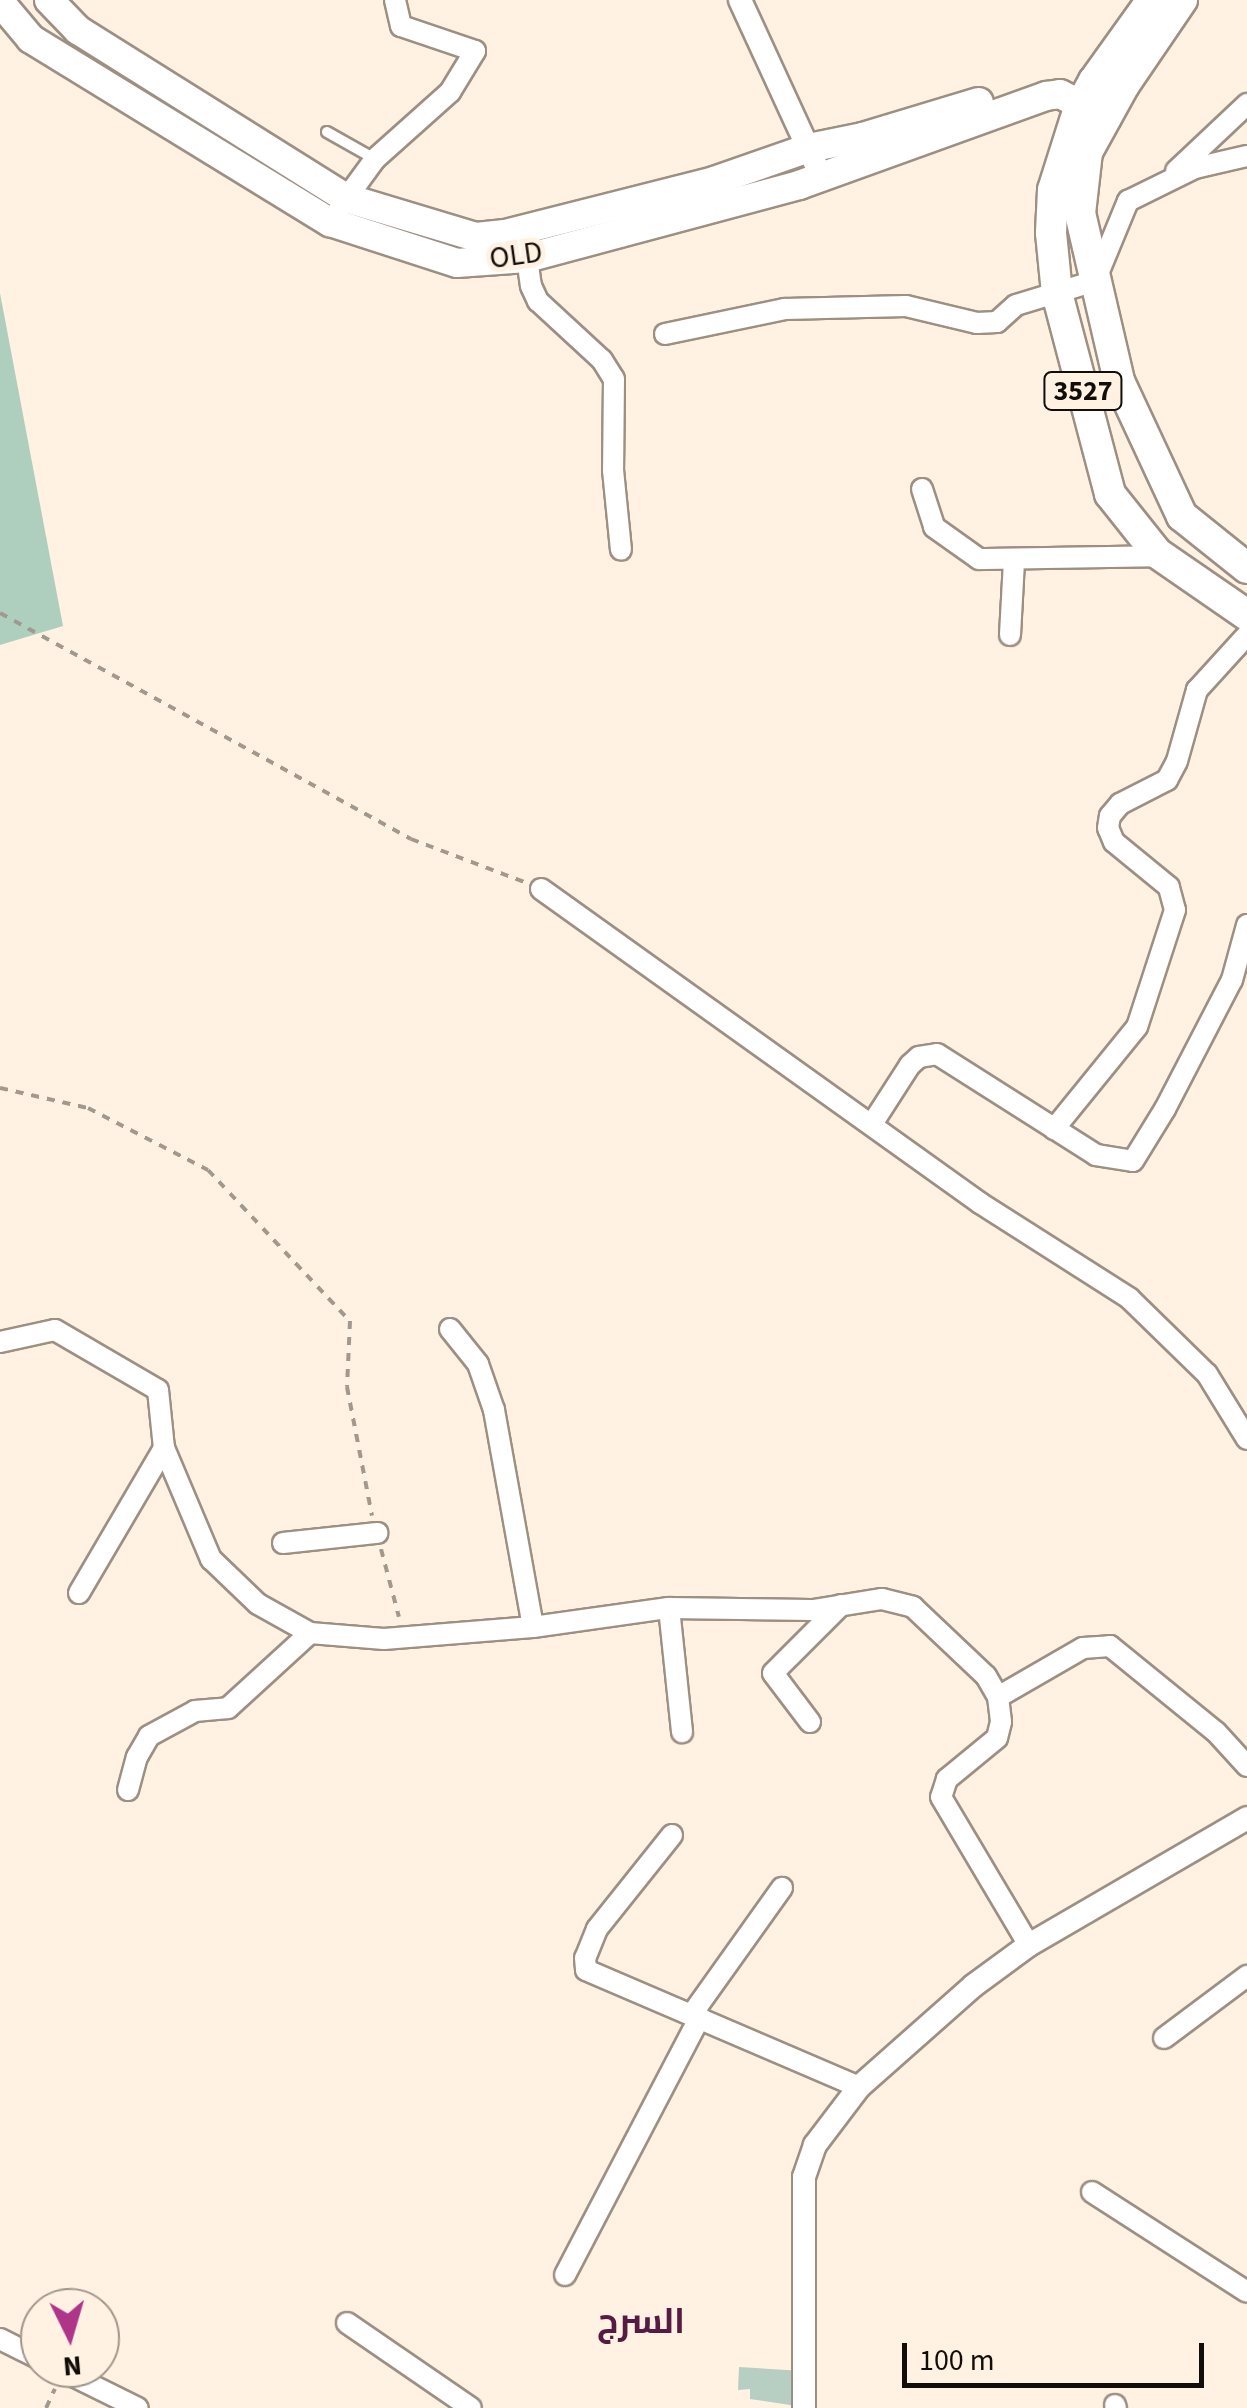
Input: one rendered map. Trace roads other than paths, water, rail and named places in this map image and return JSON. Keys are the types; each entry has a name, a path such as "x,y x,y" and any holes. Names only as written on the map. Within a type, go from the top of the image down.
{"main road":[{"name":"OLD","path":"48,0 78,30 338,210 476,238 490,238 714,182 809,148 1092,94"},
{"name":"3527","path":"1152,0 1092,94 1053,190 1051,233 1056,293 1110,494 1162,556 1247,615"},
{"name":"3527","path":"1182,0 1092,94 1080,208 1119,381 1175,505 1187,522 1247,568"},
{"name":"OLD","path":"0,2 31,39 338,210 457,264 527,258 821,176 1046,96 1092,94"}],"street":[{"path":"338,210 376,159 450,92 475,52 401,26 395,0"},
{"path":"740,0 821,176"},
{"path":"1160,186 1247,104"},
{"path":"665,334 785,309 906,306 988,324 1005,318 1016,305 1095,281 1128,201 1195,168 1247,156"},
{"path":"527,258 535,296 602,360 614,379 613,470 621,550"},
{"path":"922,490 934,526 952,543 979,559 1162,556"},
{"path":"1010,636 1014,561"},
{"path":"1054,1129 1138,1028 1175,910 1169,886 1114,842 1109,832 1110,816 1120,804 1167,780 1178,761 1197,690 1247,635"},
{"path":"541,889 996,1214 1130,1298 1240,1411 1247,1438"},
{"path":"872,1124 910,1065 937,1054 1096,1155 1124,1163 1138,1157 1232,980 1247,925"},
{"path":"450,1329 478,1364 494,1410 533,1626"},
{"path":"0,1342 55,1330 158,1390 164,1448 216,1566 258,1604 310,1632 404,1636 533,1626 670,1608 813,1610 892,1599 913,1607 986,1676 998,1697 1001,1722 997,1738 947,1778 941,1797 1029,1944"},
{"path":"80,1593 164,1448"},
{"path":"283,1544 377,1533"},
{"path":"810,1722 774,1674 842,1606"},
{"path":"670,1608 682,1732"},
{"path":"128,1790 136,1756 150,1736 195,1710 228,1708 310,1632"},
{"path":"998,1697 1083,1648 1110,1646 1216,1732 1247,1766"},
{"path":"804,2408 806,2164 815,2145 859,2087 973,1986 1029,1944 1247,1818"},
{"path":"672,1835 597,1929 584,1966 593,1975 696,2015 859,2087"},
{"path":"565,2274 696,2015 782,1888"},
{"path":"1164,2038 1247,1976"},
{"path":"1092,2192 1247,2292"},
{"path":"347,2322 472,2408"},
{"path":"98,2388 138,2408"}],"lane":[{"path":"327,132 376,159"}],"district":[{"name":"السرج","path":"641,2322"}]}
